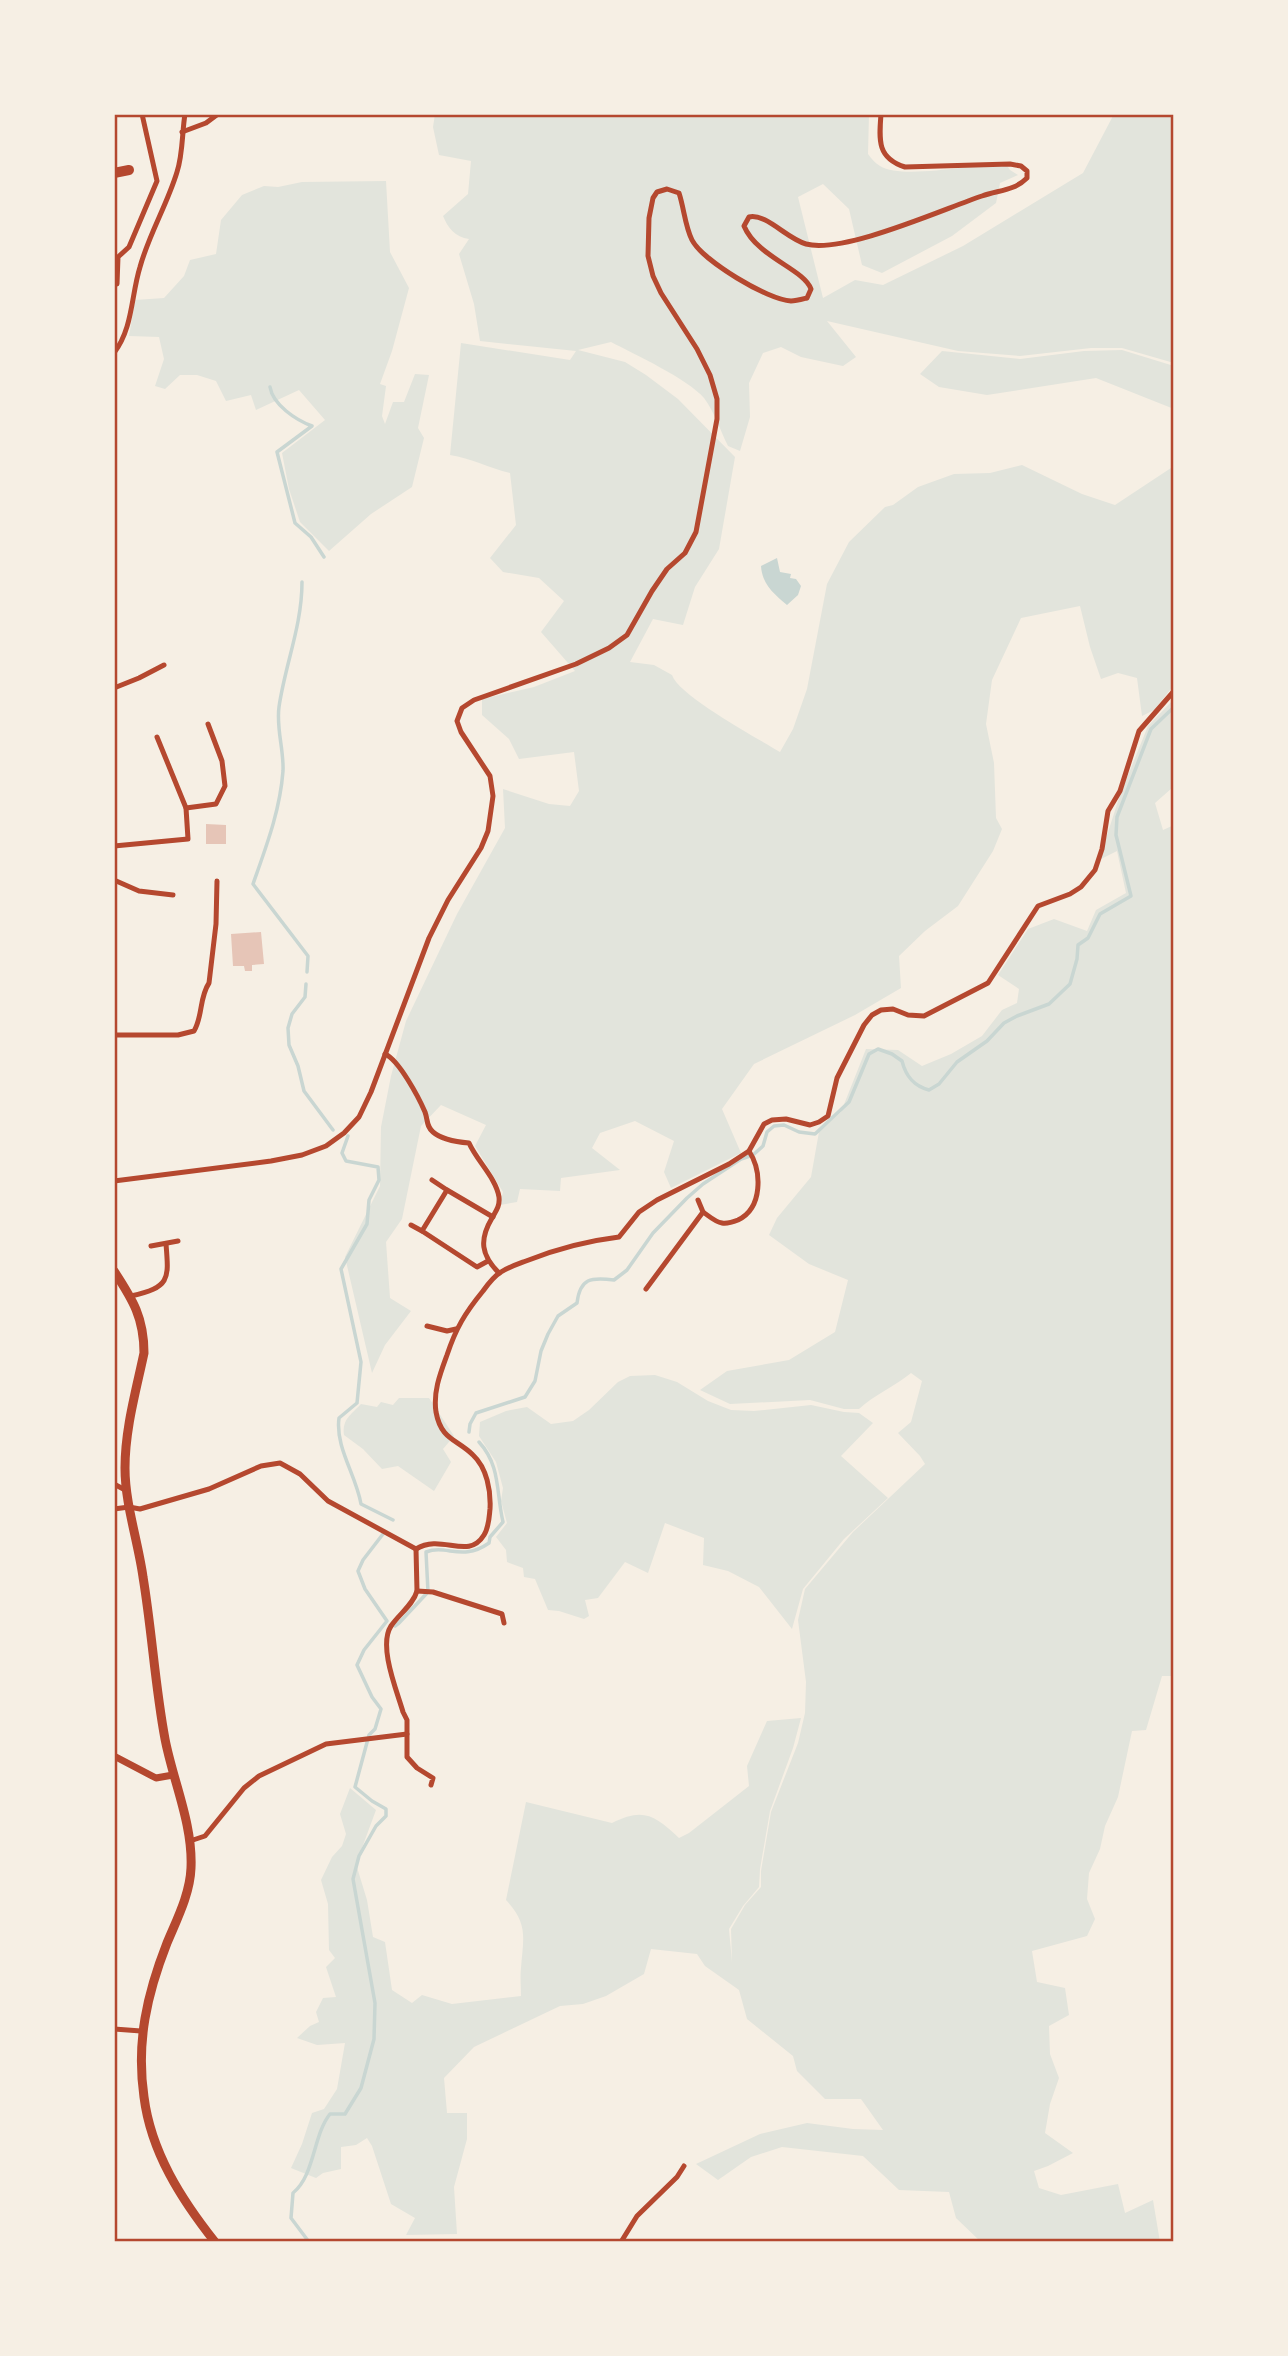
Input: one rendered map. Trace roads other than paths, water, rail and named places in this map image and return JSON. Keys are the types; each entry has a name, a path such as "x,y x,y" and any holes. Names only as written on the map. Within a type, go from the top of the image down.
{"highway":[{"path":"114,173 129,170"}],"main road":[{"path":"114,1271 131,1296 142,1325 144,1353 126,1449 127,1490 147,1600 164,1734 190,1840 191,1868 188,1890 156,1972 141,2031 141,2078 148,2123 162,2159 180,2195 215,2242"}],"street":[{"path":"117,284 118,257 129,247 157,181 142,114"},
{"path":"114,353 122,342 129,322 135,284 146,246 178,171 185,114"},
{"path":"182,132 206,123 218,114"},
{"path":"114,1181 302,1155 326,1146 344,1133 359,1117 371,1093 429,938 488,831 493,796 490,776 461,732 457,721 462,708 609,649 627,635 652,591 667,569 685,554 696,532 717,419 717,399 710,375 697,349 653,276 648,256 649,218 653,198 657,192 667,189 678,193 690,238 699,251 772,296 792,301 807,298 811,289 808,281 769,257 747,235 744,226 749,217 762,217 785,235 807,245 832,245 895,228 985,195 1019,186 1027,178 1027,171 1021,166 1010,164 905,167 891,163 880,141 881,114"},
{"path":"114,688 164,665"},
{"path":"416,1549 425,1543 433,1542 463,1548 472,1546 481,1540 487,1531 489,1490 482,1465 474,1455 452,1441 443,1430 436,1413 435,1394 456,1329 464,1314 499,1273 560,1248 619,1237 639,1212 657,1200 750,1152 764,1124 772,1120 786,1119 810,1125 819,1122 828,1116 837,1078 864,1025 872,1015 881,1010 893,1009 908,1015 924,1016 979,989 994,977 1038,906 1070,894 1089,879 1095,870 1102,849 1108,811 1120,791 1139,731 1174,691"},
{"path":"186,808 216,804 225,786 222,761 208,724"},
{"path":"114,846 188,839 186,808 157,737"},
{"path":"114,880 139,891 173,895"},
{"path":"114,1035 178,1035 194,1031 204,991 209,984 216,923 217,881"},
{"path":"385,1054 390,1056 409,1083 426,1115 428,1126 435,1134 453,1141 469,1143 499,1194 498,1208 484,1237 488,1261 499,1273"},
{"path":"698,1200 703,1212 719,1223 730,1223 748,1214 758,1191 759,1180 755,1160 750,1152"},
{"path":"432,1180 493,1216"},
{"path":"422,1231 447,1190"},
{"path":"646,1289 703,1212"},
{"path":"411,1226 477,1267 488,1261"},
{"path":"151,1247 178,1241"},
{"path":"131,1296 148,1293 165,1281 169,1273 166,1244"},
{"path":"427,1326 447,1331 456,1329"},
{"path":"114,1509 140,1509 209,1489 261,1466 280,1463 300,1474 328,1500 416,1549"},
{"path":"114,1484 127,1490"},
{"path":"416,1549 420,1591 387,1634 387,1653 407,1720 407,1757 417,1768 433,1778 431,1785"},
{"path":"420,1591 433,1592 502,1614 504,1623"},
{"path":"190,1840 205,1836 244,1788 259,1776 326,1744 407,1734"},
{"path":"114,1756 156,1778 173,1775"},
{"path":"114,2029 141,2031"},
{"path":"621,2242 637,2216 677,2177 684,2165"}],"waterway":[{"path":"270,387 272,394 286,411 312,426 277,452 295,523 311,537 324,557"},
{"path":"302,582 299,614 279,707 283,763 279,800 253,884 308,956 307,972"},
{"path":"469,1432 476,1413 525,1397 535,1381 541,1351 548,1334 558,1316 577,1303 584,1284 593,1279 614,1280 627,1270 653,1233 687,1198 741,1159 753,1155 763,1146 767,1132 774,1126 784,1125 799,1132 815,1134 849,1102 869,1054 878,1049 892,1054 902,1061 911,1080 929,1090 939,1084 957,1062 987,1041 1004,1023 1049,1004 1070,984 1078,945 1088,938 1100,914 1131,896 1116,835 1117,817 1151,729 1174,707"},
{"path":"306,984 305,997 292,1014 288,1028 289,1045 304,1091 333,1130"},
{"path":"348,1136 342,1153 346,1161 378,1167 379,1180 369,1200 367,1224 341,1269 361,1362 357,1403 339,1418 340,1440 361,1504 393,1520"},
{"path":"392,1624 395,1626 399,1623 428,1592 426,1552 479,1549 489,1543 490,1537 503,1522 497,1480 491,1461 479,1442"},
{"path":"309,2242 291,2218 293,2193 306,2176 324,2123 330,2114 345,2114 361,2088 374,2039 375,2003 353,1879 359,1856 376,1826 386,1816 386,1809 355,1787 369,1735 375,1729 381,1709 372,1697 357,1665 364,1650 387,1621 365,1589 358,1571 383,1534"}]}
